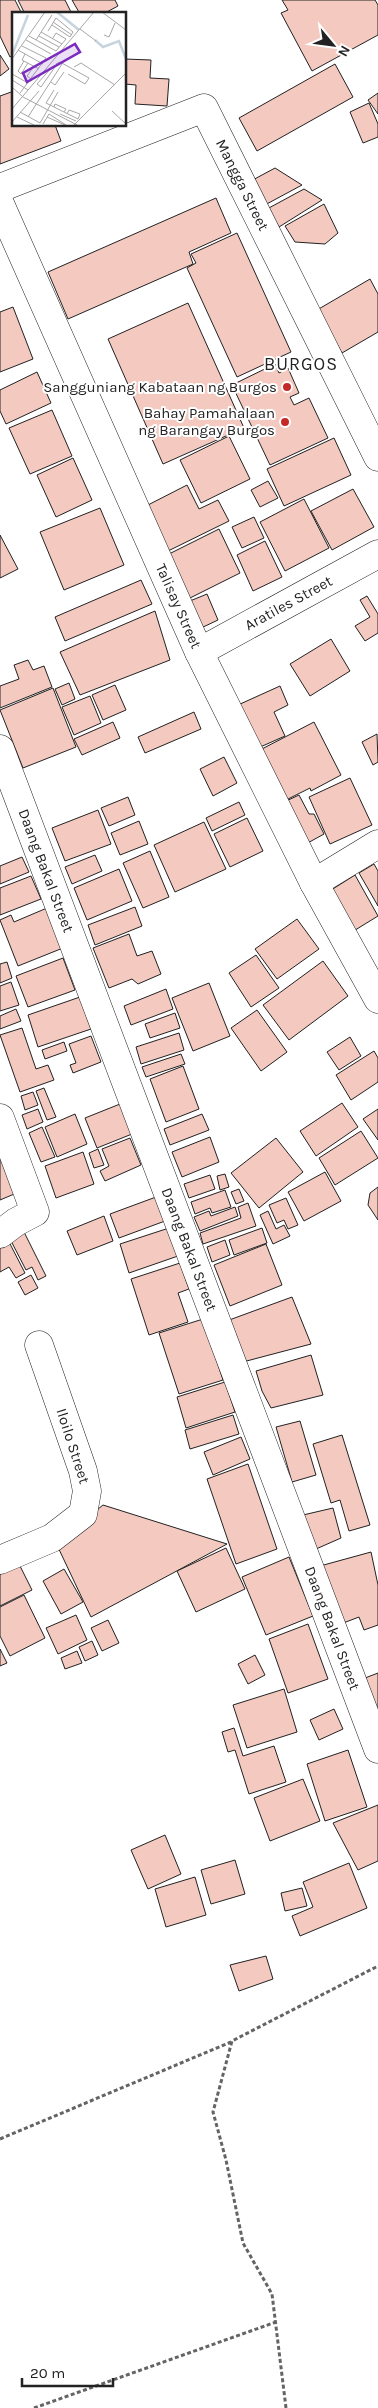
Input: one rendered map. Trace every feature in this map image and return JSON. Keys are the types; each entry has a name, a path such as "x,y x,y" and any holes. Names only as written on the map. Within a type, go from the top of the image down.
{"street":[{"name":"Mangga Street","path":"0,188 204,108 378,457"},
{"name":"Talisay Street","path":"0,204 200,652 314,884 378,999"},
{"name":"Aratiles Street","path":"200,652 378,554"},
{"name":"Daang Bakal Street","path":"0,749 378,1749"},
{"path":"314,884 378,844"},
{"path":"0,1118 34,1212 0,1234"},
{"name":"Iloilo Street","path":"0,1560 52,1538 83,1514 87,1491 83,1471 39,1345"}],"path":[{"path":"0,2139 232,2042 378,1966"},
{"path":"232,2042 213,2112 226,2160 243,2243 272,2294 286,2408"},
{"path":"34,2408 276,2322"}],"building":[{"path":"0,0 15,0 21,12 12,12 12,56 10,57 0,36"},
{"path":"18,0 65,0 71,12 24,12"},
{"path":"72,0 115,0 118,6 107,12 79,12"},
{"path":"282,0 375,0 378,5 378,35 312,71 281,13 288,10"},
{"path":"0,55 9,69 0,76"},
{"path":"126,59 151,60 150,78 169,79 167,106 135,104 136,85 126,84"},
{"path":"335,64 353,97 257,151 239,118"},
{"path":"12,92 12,126 55,126 61,141 0,164 0,96"},
{"path":"378,93 378,114 368,100"},
{"path":"369,103 378,124 378,137 363,143 350,112"},
{"path":"275,168 302,185 263,206 249,182"},
{"path":"304,189 322,200 279,227 267,209"},
{"path":"216,198 231,233 189,252 193,264 68,319 48,272"},
{"path":"324,204 338,233 325,244 295,242 285,226"},
{"path":"237,233 291,352 237,377 187,268 196,263 191,254"},
{"path":"370,279 378,294 378,332 342,353 317,310"},
{"path":"188,303 244,428 163,464 108,339"},
{"path":"13,307 33,359 0,372 0,312"},
{"name":"Bahay Pamahalaan ng Barangay Burgos","path":"275,364 279,373 288,368 299,393 290,397 294,405 309,398 328,438 270,465 232,385"},
{"path":"37,372 51,403 6,424 0,411 0,390"},
{"path":"52,410 72,456 30,474 9,428"},
{"path":"229,436 250,479 201,503 180,460"},
{"path":"334,438 351,475 284,506 267,469"},
{"path":"73,458 92,500 56,517 37,475"},
{"path":"268,481 278,498 260,507 251,490"},
{"path":"187,485 199,509 218,500 229,521 168,551 146,506"},
{"path":"353,489 374,527 332,550 311,511"},
{"path":"304,499 329,548 285,571 260,522"},
{"path":"100,508 124,565 64,590 40,532"},
{"path":"254,517 264,538 242,548 232,527"},
{"path":"219,529 240,573 186,600 165,556"},
{"path":"0,535 18,569 0,578"},
{"path":"265,541 282,577 253,591 237,555"},
{"path":"141,580 152,604 65,641 55,617"},
{"path":"207,594 218,620 201,628 190,601"},
{"path":"367,596 378,614 378,633 365,641 355,626 370,617 360,600"},
{"path":"155,611 170,660 80,695 60,652"},
{"path":"331,639 350,671 310,696 290,664"},
{"path":"28,660 33,670 44,666 52,687 0,708 0,686 19,679 14,665"},
{"path":"69,683 75,699 62,705 55,689"},
{"path":"115,685 126,710 103,720 92,695"},
{"path":"280,686 288,705 274,712 285,736 258,748 238,705"},
{"path":"53,688 76,747 23,768 0,710"},
{"path":"90,696 101,723 74,735 62,707"},
{"path":"194,712 201,729 145,753 138,737"},
{"path":"113,722 120,738 82,755 74,739"},
{"path":"314,722 341,775 311,791 310,788 284,801 258,751"},
{"path":"377,734 378,762 373,765 362,742"},
{"path":"224,757 237,783 213,796 200,769"},
{"path":"350,778 372,825 330,844 309,797"},
{"path":"299,795 309,814 314,814 324,834 304,845 282,803"},
{"path":"128,797 135,815 109,826 101,808"},
{"path":"239,802 245,815 212,831 206,818"},
{"path":"98,810 111,844 65,861 52,828"},
{"path":"247,818 263,851 230,867 214,834"},
{"path":"139,821 148,844 120,855 111,833"},
{"path":"204,822 226,869 175,892 154,845"},
{"path":"150,851 169,897 143,908 123,863"},
{"path":"95,855 102,871 72,884 65,867"},
{"path":"22,857 29,872 0,884 0,866"},
{"path":"374,864 378,871 378,906 359,873"},
{"path":"119,869 132,901 87,920 74,888"},
{"path":"355,875 378,916 352,932 328,892"},
{"path":"31,876 41,899 0,915 0,888"},
{"path":"135,907 142,926 95,945 88,925"},
{"path":"47,908 63,948 18,966 0,920 11,915 14,922"},
{"path":"297,919 319,949 277,979 255,949"},
{"path":"129,934 137,956 152,951 161,974 138,984 132,979 109,988 93,948"},
{"path":"256,955 279,988 251,1007 229,973"},
{"path":"63,958 75,990 28,1007 16,976"},
{"path":"323,961 348,996 289,1040 263,1005"},
{"path":"7,962 12,978 0,983 0,964"},
{"path":"11,982 19,1005 0,1011 0,986"},
{"path":"209,983 230,1036 193,1051 172,998"},
{"path":"166,989 173,1009 131,1025 124,1006"},
{"path":"80,997 91,1029 38,1047 28,1015"},
{"path":"16,1009 21,1021 0,1029 0,1016"},
{"path":"257,1010 287,1052 261,1071 231,1028"},
{"path":"175,1013 180,1028 150,1038 145,1024"},
{"path":"22,1028 36,1069 48,1065 54,1080 20,1092 0,1035"},
{"path":"179,1033 184,1050 141,1064 136,1047"},
{"path":"91,1036 101,1062 73,1073 70,1065 76,1063 69,1044"},
{"path":"350,1037 361,1056 339,1070 327,1052"},
{"path":"64,1042 67,1051 45,1059 42,1050"},
{"path":"374,1051 378,1058 378,1082 351,1100 336,1075"},
{"path":"181,1054 185,1064 146,1077 142,1067"},
{"path":"183,1066 199,1109 166,1122 150,1079"},
{"path":"44,1088 56,1117 47,1120 36,1091"},
{"path":"33,1092 38,1105 25,1110 21,1096"},
{"path":"342,1103 358,1127 316,1156 300,1131"},
{"path":"120,1104 132,1134 97,1148 85,1118"},
{"path":"38,1109 43,1122 27,1129 22,1115"},
{"path":"378,1109 378,1140 363,1119"},
{"path":"75,1114 87,1144 57,1157 45,1127"},
{"path":"202,1114 209,1130 170,1145 164,1129"},
{"path":"42,1127 55,1157 41,1162 29,1133"},
{"path":"361,1131 378,1158 335,1185 319,1158"},
{"path":"210,1137 219,1162 182,1177 172,1152"},
{"path":"130,1138 141,1165 105,1181 100,1171 109,1166 102,1149"},
{"path":"276,1138 303,1172 259,1208 231,1173"},
{"path":"98,1149 104,1165 94,1168 89,1153"},
{"path":"0,1151 19,1192 0,1200"},
{"path":"83,1152 94,1184 56,1198 45,1166"},
{"path":"325,1172 341,1201 304,1221 288,1192"},
{"path":"225,1174 229,1187 220,1190 217,1176"},
{"path":"210,1175 215,1189 189,1198 184,1184"},
{"path":"378,1187 378,1220 368,1205 370,1193"},
{"path":"239,1189 244,1201 236,1204 231,1192"},
{"path":"225,1190 231,1207 212,1213 210,1208 195,1214 191,1202"},
{"path":"156,1197 165,1221 119,1238 110,1214"},
{"path":"286,1198 298,1225 288,1229 284,1220 277,1223 269,1205"},
{"path":"248,1203 256,1226 203,1244 200,1233 241,1218 238,1207"},
{"path":"235,1207 238,1216 200,1231 194,1217 209,1211 211,1216"},
{"path":"268,1211 276,1229 284,1225 290,1236 273,1244 260,1215"},
{"path":"104,1216 113,1241 77,1255 67,1231"},
{"path":"169,1228 178,1256 129,1273 120,1244"},
{"path":"262,1228 267,1243 234,1255 229,1240"},
{"path":"24,1232 46,1276 38,1280 32,1267 26,1270 10,1239"},
{"path":"8,1240 25,1273 16,1278 9,1267 0,1272 0,1244"},
{"path":"225,1240 230,1255 212,1262 207,1247"},
{"path":"266,1244 282,1285 230,1306 214,1265"},
{"path":"180,1263 189,1289 178,1293 188,1322 149,1335 131,1279"},
{"path":"31,1275 38,1288 25,1295 18,1282"},
{"path":"292,1297 311,1344 239,1363 221,1323"},
{"path":"203,1319 223,1380 179,1394 159,1333"},
{"path":"311,1355 323,1395 271,1408 262,1391 256,1371"},
{"path":"225,1382 235,1412 186,1428 177,1397"},
{"path":"233,1415 239,1434 190,1449 185,1430"},
{"path":"300,1421 316,1475 292,1482 276,1427"},
{"path":"342,1435 370,1525 349,1531 340,1500 331,1503 313,1444"},
{"path":"241,1437 250,1459 213,1475 204,1452"},
{"path":"248,1464 277,1549 236,1564 207,1479"},
{"path":"103,1505 227,1544 91,1617 56,1543"},
{"path":"333,1508 341,1538 316,1549 303,1515"},
{"path":"226,1548 245,1589 196,1612 177,1571"},
{"path":"371,1552 378,1585 378,1625 364,1630 359,1617 338,1625 320,1566"},
{"path":"289,1557 313,1616 266,1635 242,1577"},
{"path":"19,1564 32,1590 0,1606 0,1574"},
{"path":"64,1569 83,1602 61,1614 43,1581"},
{"path":"24,1595 45,1638 10,1656 0,1636 0,1607"},
{"path":"76,1615 87,1640 58,1654 46,1628"},
{"path":"108,1620 119,1643 102,1651 91,1628"},
{"path":"308,1624 328,1679 288,1693 269,1639"},
{"path":"92,1641 98,1655 85,1661 79,1647"},
{"path":"0,1649 7,1663 0,1666"},
{"path":"77,1651 82,1663 65,1669 61,1658"},
{"path":"255,1655 265,1675 248,1684 238,1664"},
{"path":"378,1673 378,1711 365,1678"},
{"path":"284,1689 297,1732 247,1748 233,1705"},
{"path":"334,1709 343,1729 319,1740 310,1720"},
{"path":"234,1728 243,1756 274,1746 286,1782 249,1794 235,1750 228,1752 222,1732"},
{"path":"348,1750 367,1807 325,1821 307,1764"},
{"path":"303,1779 320,1821 270,1841 254,1798"},
{"path":"378,1805 378,1861 358,1870 333,1823"},
{"path":"165,1835 181,1874 148,1889 131,1850"},
{"path":"235,1860 245,1894 211,1904 201,1870"},
{"path":"349,1863 367,1908 300,1936 292,1916 313,1907 303,1882"},
{"path":"195,1877 206,1915 166,1927 155,1889"},
{"path":"302,1888 307,1906 285,1911 281,1893"},
{"path":"266,1956 273,1979 239,1991 230,1965"}],"place":[{"name":"Sangguniang Kabataan ng Burgos","path":"287,387"},
{"name":"Bahay Pamahalaan ng Barangay Burgos","path":"285,422"}],"district":[{"name":"BURGOS","path":"301,364"}]}
